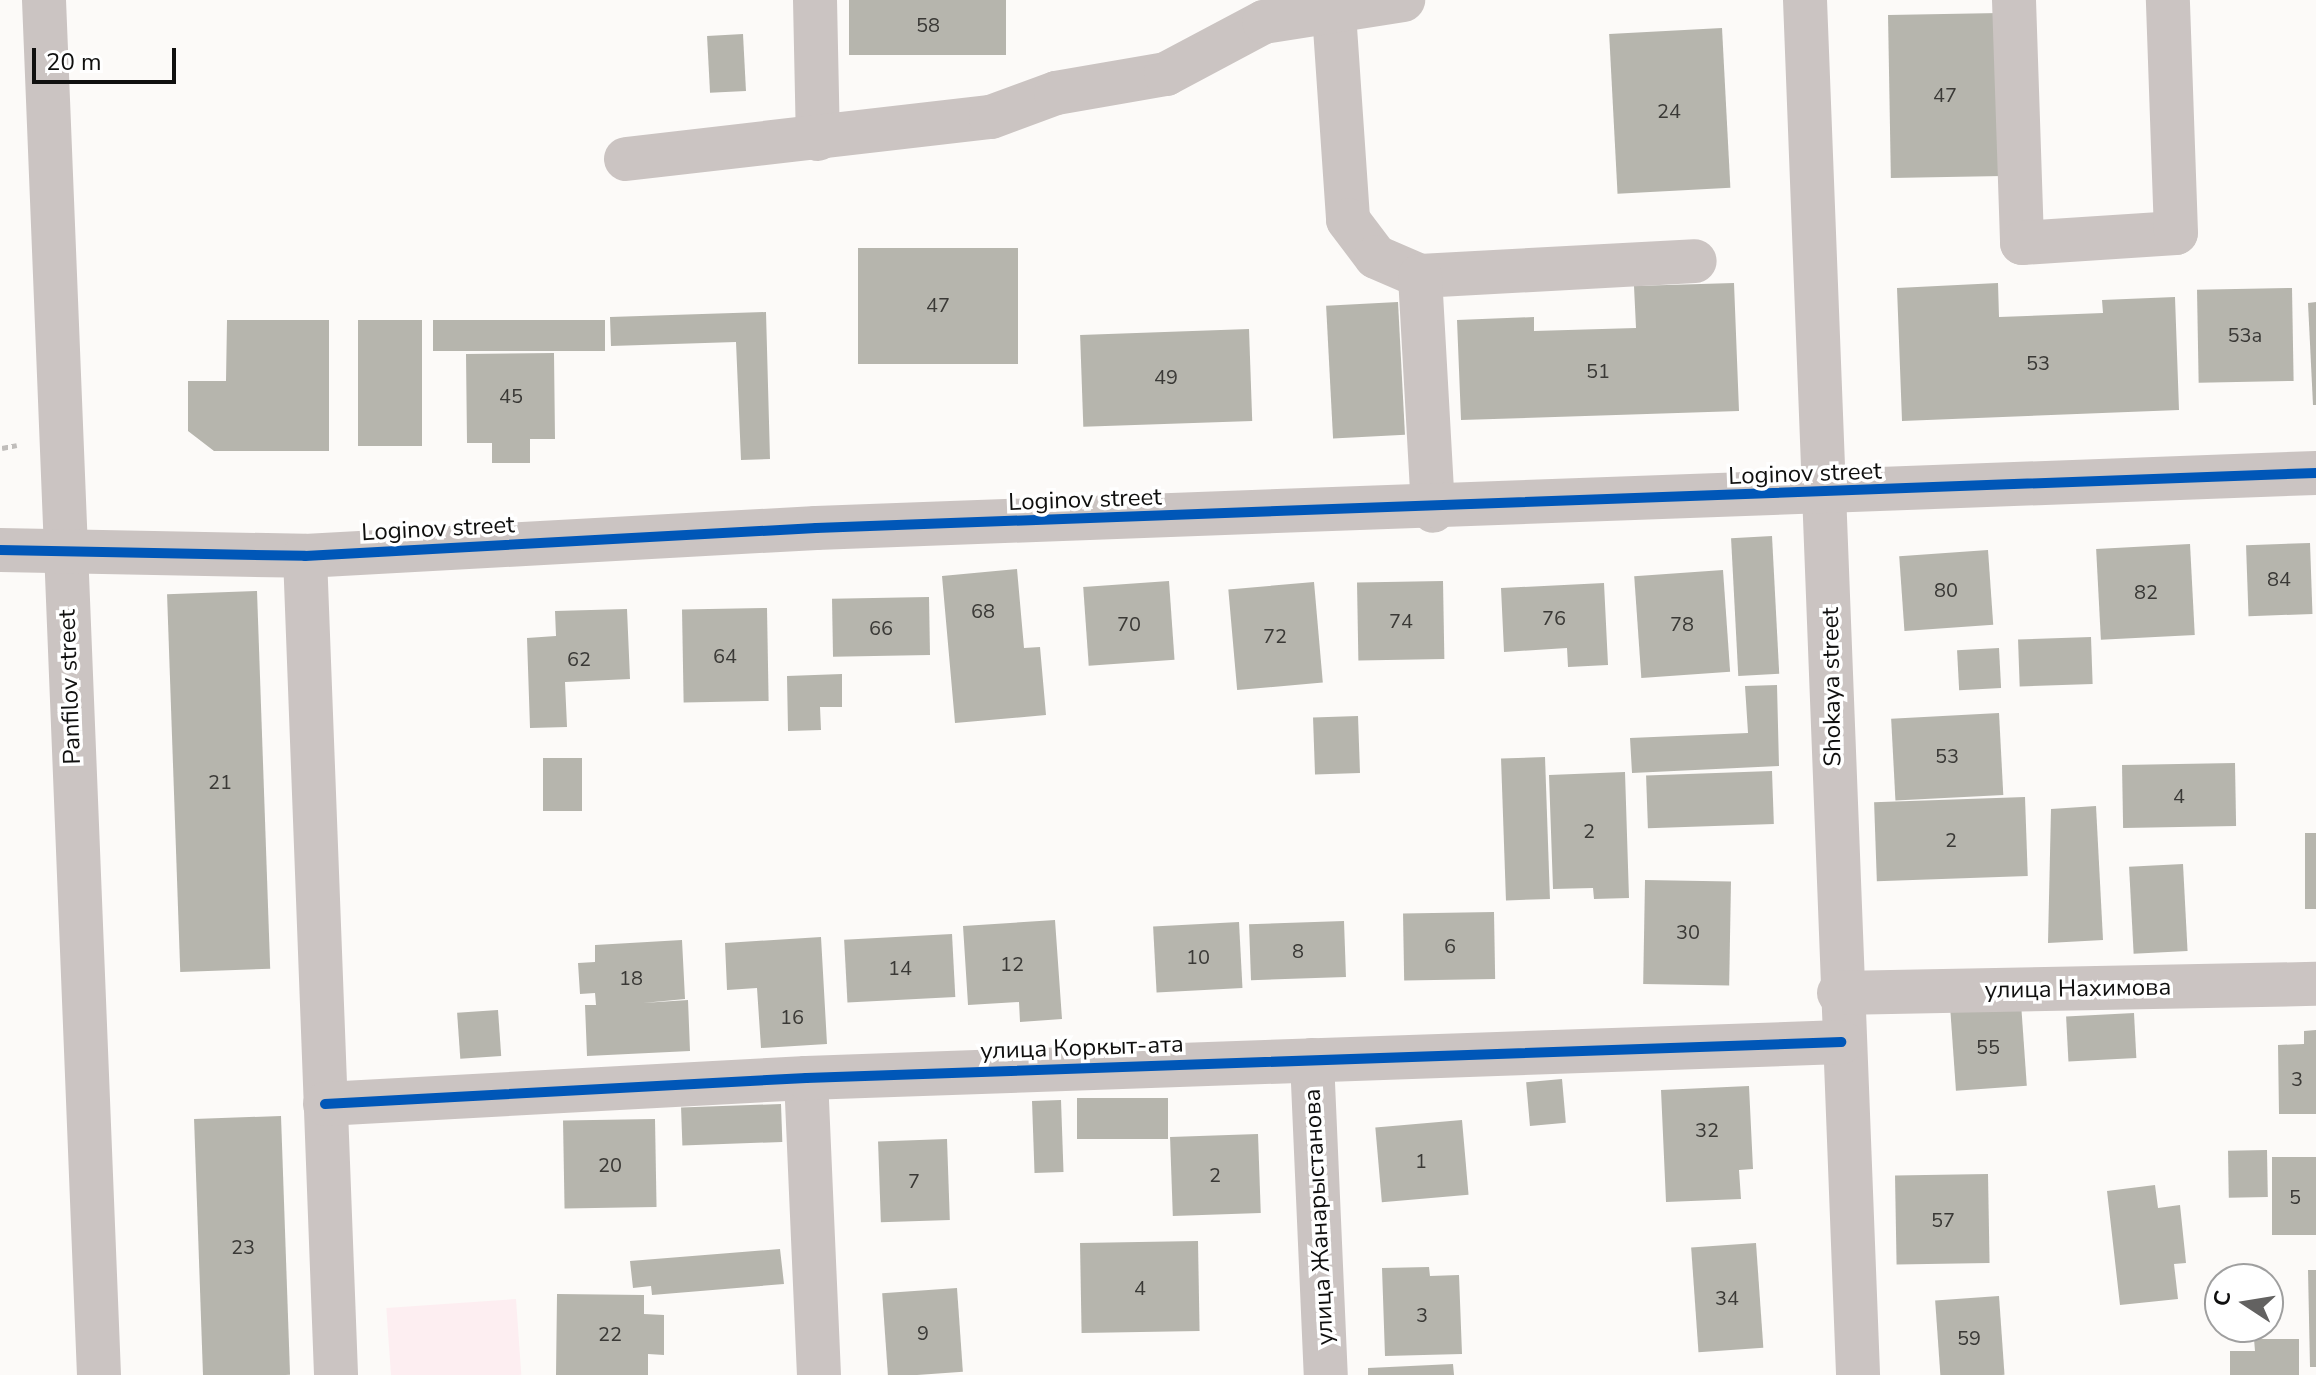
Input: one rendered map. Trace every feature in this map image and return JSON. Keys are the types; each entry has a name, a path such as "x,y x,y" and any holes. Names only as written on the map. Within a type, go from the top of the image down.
{"street":[{"name":"Panfilov street","path":"44,0 65,437 63,549 99,1375"},
{"path":"815,0 818,139"},
{"path":"626,159 991,117 1056,93 1166,74 1264,22 1403,0"},
{"name":"Shokaya street","path":"1805,0 1825,493 1839,993 1858,1375"},
{"path":"2014,0 2022,243 2176,233 2168,0"},
{"path":"1334,13 1348,220 1376,257 1420,276 1695,261"},
{"path":"1420,276 1433,511"},
{"name":"Loginov street","path":"0,550 305,556 816,528 1433,511 2316,473"},
{"path":"305,556 336,1375"},
{"name":"улица Нахимова","path":"1839,993 2316,984"},
{"name":"улица Коркыт-ата","path":"325,1104 806,1078 1841,1042"},
{"name":"улица Жанарыстанова","path":"1312,1060 1326,1375"},
{"path":"806,1078 819,1375"}],"shaded area":[{"path":"516,1299 521,1375 391,1375 386,1308"}],"building":[{"path":"849,0 1006,0 1006,55 849,55"},
{"path":"2000,13 2003,176 1891,178 1888,15"},
{"path":"1722,28 1730,188 1618,194 1609,34"},
{"path":"743,34 746,91 710,93 707,36"},
{"path":"858,248 1018,248 1018,364 858,364"},
{"path":"1734,283 1739,411 1461,420 1457,320 1534,317 1534,331 1636,328 1634,286"},
{"path":"1998,283 1999,317 2103,313 2102,300 2175,297 2179,410 1902,421 1897,288"},
{"path":"2292,288 2294,381 2199,383 2197,290"},
{"path":"1398,302 1405,435 1333,439 1326,306"},
{"path":"2316,302 2316,405 2313,405 2308,303"},
{"path":"766,312 770,459 741,460 736,342 611,346 610,317"},
{"path":"227,320 329,320 329,451 214,451 188,431 188,381 226,381"},
{"path":"358,320 422,320 422,446 358,446"},
{"path":"433,320 605,320 605,351 433,351"},
{"path":"1249,329 1252,421 1083,427 1080,335"},
{"path":"554,353 555,439 530,439 530,463 492,463 492,443 467,443 466,354"},
{"path":"1772,536 1779,674 1738,676 1731,538"},
{"path":"2310,543 2312,614 2249,616 2246,545"},
{"path":"2190,544 2195,635 2101,640 2096,549"},
{"path":"1988,550 1993,625 1904,631 1899,556"},
{"path":"1017,569 1024,648 1040,647 1046,715 955,723 942,576"},
{"path":"1723,570 1730,672 1641,678 1634,576"},
{"path":"1169,581 1175,660 1089,666 1083,587"},
{"path":"1443,581 1444,659 1358,660 1357,583"},
{"path":"1314,582 1323,683 1237,690 1228,589"},
{"path":"1604,583 1608,665 1568,667 1567,648 1504,652 1501,588"},
{"path":"257,591 270,969 180,972 167,594"},
{"path":"929,597 930,655 833,657 832,599"},
{"path":"767,608 769,701 684,702 682,609"},
{"path":"627,609 630,679 565,682 567,727 530,728 527,638 556,636 555,611"},
{"path":"2091,637 2093,684 2020,687 2018,640"},
{"path":"1999,648 2001,688 1959,690 1957,650"},
{"path":"842,674 842,707 820,707 821,730 788,731 787,676"},
{"path":"1777,685 1779,766 1632,773 1630,738 1748,733 1745,686"},
{"path":"1999,713 2003,795 1895,801 1891,719"},
{"path":"1358,716 1360,773 1315,775 1313,718"},
{"path":"1545,757 1550,899 1506,900 1501,759"},
{"path":"543,758 582,758 582,811 543,811"},
{"path":"2235,763 2236,826 2123,828 2122,765"},
{"path":"1772,771 1774,824 1648,828 1646,775"},
{"path":"1625,772 1629,898 1594,899 1593,888 1553,889 1549,775"},
{"path":"2025,797 2028,876 1877,881 1874,802"},
{"path":"2096,806 2103,940 2048,943 2051,809"},
{"path":"2305,833 2316,833 2316,909 2305,909"},
{"path":"2183,864 2188,951 2134,954 2129,867"},
{"path":"1645,880 1731,882 1729,985 1643,984"},
{"path":"1494,912 1495,979 1404,981 1403,914"},
{"path":"1055,920 1062,1019 1020,1022 1019,1002 968,1005 963,926"},
{"path":"1344,921 1346,977 1251,980 1249,924"},
{"path":"1239,922 1242,988 1157,992 1153,927"},
{"path":"952,934 955,997 847,1003 844,940"},
{"path":"821,937 827,1044 761,1048 757,988 727,990 725,943"},
{"path":"682,940 685,999 643,1003 688,1000 690,1051 587,1056 585,1005 596,1005 595,993 580,994 578,963 595,962 595,945"},
{"path":"2021,1003 2027,1086 1956,1091 1950,1008"},
{"path":"498,1010 501,1056 460,1059 457,1013"},
{"path":"2134,1013 2136,1058 2068,1061 2066,1017"},
{"path":"2316,1030 2316,1114 2279,1114 2278,1045 2304,1044 2304,1031"},
{"path":"1562,1079 1566,1123 1530,1126 1526,1082"},
{"path":"1749,1086 1753,1169 1739,1170 1741,1199 1666,1202 1661,1090"},
{"path":"1077,1098 1168,1098 1168,1139 1077,1139"},
{"path":"1061,1100 1064,1172 1035,1173 1032,1101"},
{"path":"781,1104 782,1142 682,1145 681,1107"},
{"path":"281,1116 290,1375 203,1375 194,1119"},
{"path":"655,1119 657,1207 565,1209 563,1121"},
{"path":"1462,1120 1469,1195 1382,1202 1375,1128"},
{"path":"1258,1134 1261,1213 1173,1216 1170,1137"},
{"path":"947,1139 950,1220 881,1222 878,1141"},
{"path":"2267,1150 2268,1197 2229,1198 2228,1151"},
{"path":"2272,1157 2316,1157 2316,1235 2272,1235"},
{"path":"1988,1174 1990,1263 1897,1265 1895,1176"},
{"path":"2155,1185 2158,1208 2180,1205 2186,1263 2174,1264 2178,1299 2120,1305 2107,1191"},
{"path":"1198,1241 1200,1331 1082,1333 1080,1243"},
{"path":"1756,1243 1763,1348 1698,1352 1691,1248"},
{"path":"780,1249 784,1284 652,1295 651,1286 633,1288 630,1261"},
{"path":"1429,1267 1430,1276 1459,1275 1462,1354 1385,1356 1382,1268"},
{"path":"2308,1270 2316,1270 2316,1367 2310,1367"},
{"path":"957,1288 963,1372 888,1375 882,1293"},
{"path":"557,1294 644,1295 644,1314 664,1315 664,1355 648,1354 648,1375 556,1375"},
{"path":"1999,1296 2005,1375 1940,1375 1935,1300"},
{"path":"2284,1339 2299,1339 2299,1375 2230,1375 2230,1351 2255,1351 2254,1343 2284,1343"},
{"path":"1453,1364 1454,1375 1368,1375 1368,1368"}],"cycle path":[{"path":"0,550 305,556 816,528 2316,473"},
{"path":"325,1104 806,1078 1841,1042"}]}
